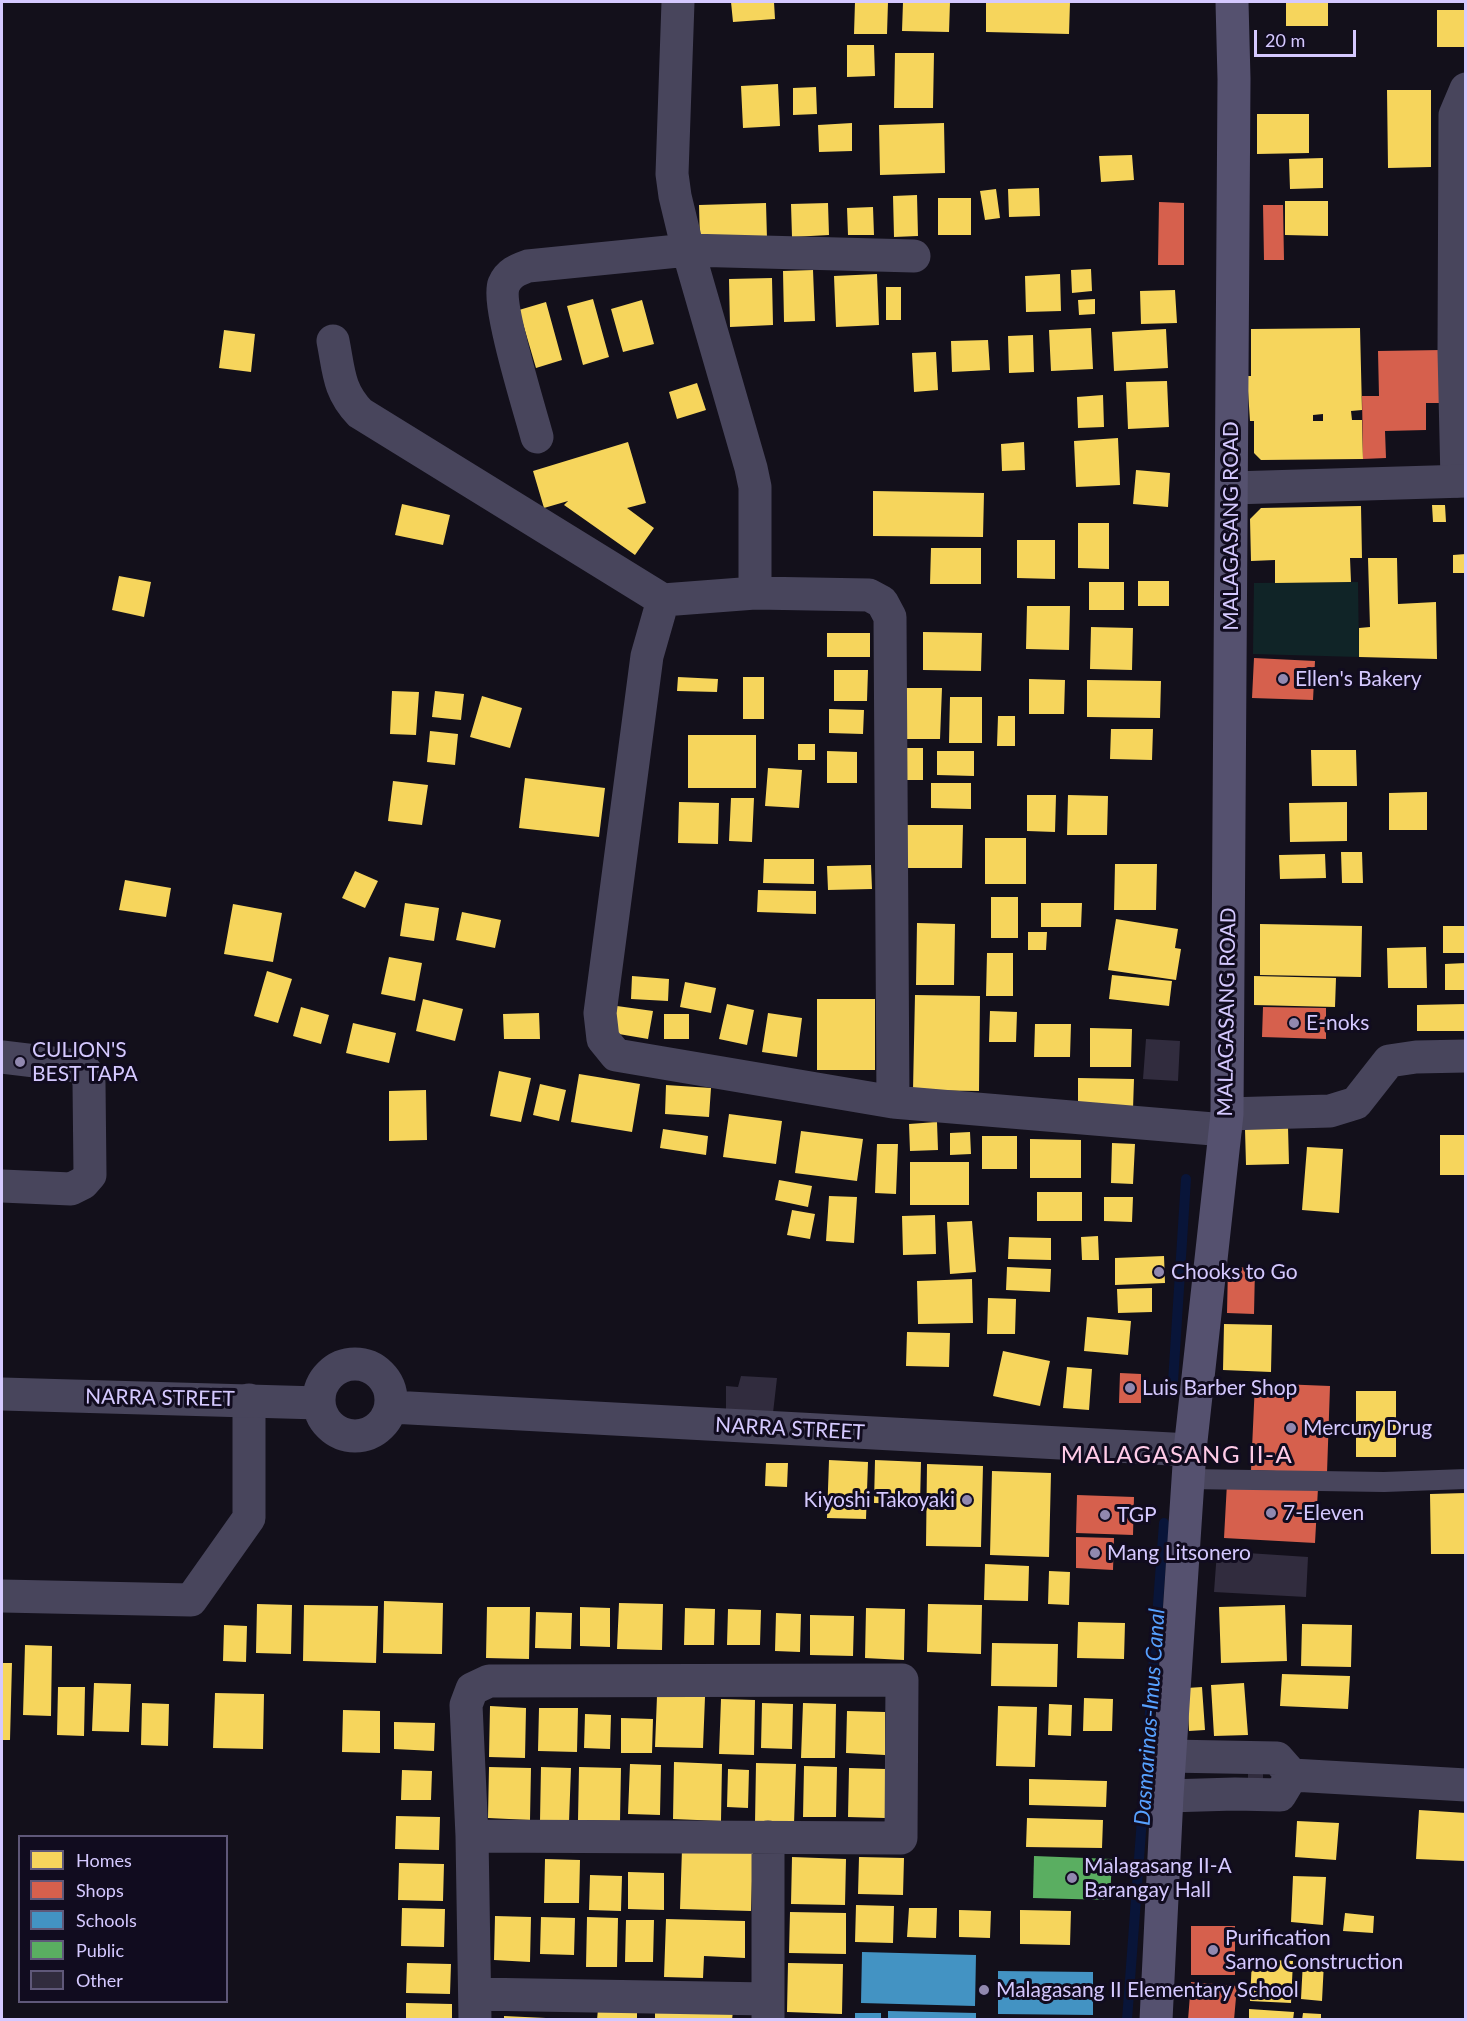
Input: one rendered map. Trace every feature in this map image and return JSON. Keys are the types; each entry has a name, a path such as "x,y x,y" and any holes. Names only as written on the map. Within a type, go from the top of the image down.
{"main road":[{"name":"MALAGASANG ROAD","path":"1156,2019 1169,1756 1189,1464 1226,1122 1232,488 1234,91 1232,2"}],"street":[{"path":"678,2 672,174 688,250 755,487 755,593"},
{"path":"1232,488 1461,481 1460,228 1455,115 1466,89"},
{"path":"537,437 503,309 503,286 512,272 528,266 688,250 914,256"},
{"path":"333,341 342,389 349,402 360,413 663,600 755,593 869,595 882,603 890,617 892,1102"},
{"path":"663,600 646,668 600,1013 603,1039 616,1055 892,1102 1226,1122 1330,1111 1356,1103 1389,1061 1416,1057 1466,1056"},
{"path":"2,1057 77,1066 86,1072 89,1083 90,1175 83,1183 70,1189 2,1186"},
{"path":"344,1365 368,1366 387,1382 391,1394 391,1407 385,1420 376,1429 352,1436 340,1433 330,1426 322,1416 319,1403 324,1381 333,1371 344,1365"},
{"name":"NARRA STREET","path":"2,1394 319,1403"},
{"path":"2,1596 191,1600 249,1518 249,1400"},
{"name":"NARRA STREET","path":"391,1407 1189,1464"},
{"path":"472,1836 768,1836 901,1838 902,1680 489,1681 472,1689 466,1705 472,1836 475,2007 768,2009 768,1836"},
{"path":"1169,1756 1277,1758 1292,1775 1466,1785"},
{"path":"1167,1796 1280,1795 1292,1775"}],"lane":[{"path":"1189,1464 1384,1482 1466,1479"}],"green space":[{"path":"1358,582 1359,657 1253,654 1254,583"}],"building: Homes":[{"path":"731,2 774,2 775,19 733,22"},
{"path":"855,2 888,2 887,34 854,34"},
{"path":"903,2 950,2 949,32 902,31"},
{"path":"986,2 1070,2 1069,34 986,32"},
{"path":"1286,2 1328,2 1328,26 1286,26"},
{"path":"1437,10 1466,10 1466,47 1437,47"},
{"path":"847,45 874,45 875,76 847,77"},
{"path":"895,53 934,53 933,108 894,108"},
{"path":"778,84 780,126 743,128 741,86"},
{"path":"816,87 817,114 793,115 793,88"},
{"path":"1387,90 1431,90 1431,167 1388,168"},
{"path":"1257,114 1309,114 1309,153 1257,154"},
{"path":"852,123 852,151 819,152 818,125"},
{"path":"944,123 945,173 880,175 879,125"},
{"path":"1132,155 1134,180 1101,182 1099,156"},
{"path":"1323,158 1323,188 1290,189 1289,159"},
{"path":"1039,188 1040,216 1009,217 1008,189"},
{"path":"996,189 1000,218 985,220 980,191"},
{"path":"917,195 918,236 894,237 893,196"},
{"path":"938,198 971,198 971,235 938,235"},
{"path":"1285,201 1328,201 1328,236 1285,235"},
{"path":"766,203 767,239 700,241 699,205"},
{"path":"828,203 829,235 792,237 791,204"},
{"path":"873,207 874,235 848,235 847,208"},
{"path":"1091,269 1092,291 1072,293 1071,270"},
{"path":"813,270 815,321 784,322 783,271"},
{"path":"877,274 879,325 836,327 834,276"},
{"path":"1060,274 1061,311 1026,312 1025,276"},
{"path":"772,278 773,325 730,327 729,279"},
{"path":"886,287 901,287 901,320 886,320"},
{"path":"1175,290 1177,323 1141,324 1140,291"},
{"path":"593,299 609,357 583,365 567,306"},
{"path":"1095,299 1095,314 1079,315 1078,300"},
{"path":"642,300 654,344 623,352 611,309"},
{"path":"546,302 562,360 536,368 519,310"},
{"path":"1091,328 1093,369 1051,371 1049,330"},
{"path":"1360,328 1362,410 1351,411 1352,420 1362,420 1363,459 1261,460 1254,453 1254,421 1250,421 1247,376 1251,376 1251,329","holes":["1323,414 1323,421 1313,421 1313,415"]},
{"path":"1166,329 1168,368 1114,371 1112,332"},
{"path":"224,330 255,334 251,372 219,368"},
{"path":"1033,335 1034,372 1009,373 1008,336"},
{"path":"988,340 990,370 952,372 951,341"},
{"path":"936,352 938,390 914,392 912,353"},
{"path":"1167,381 1169,427 1128,429 1126,382"},
{"path":"697,383 706,410 677,419 669,392"},
{"path":"1103,395 1104,427 1078,428 1077,397"},
{"path":"1118,438 1120,485 1076,487 1074,441"},
{"path":"628,442 646,503 627,508 654,528 635,555 564,505 568,501 544,508 533,471"},
{"path":"1024,442 1025,470 1002,471 1001,444"},
{"path":"1136,470 1170,473 1168,507 1133,504"},
{"path":"873,491 984,493 983,537 873,536"},
{"path":"402,504 450,515 443,545 395,535"},
{"path":"1432,505 1445,505 1446,522 1433,522"},
{"path":"1361,506 1362,558 1350,558 1351,582 1275,583 1275,560 1251,561 1250,519 1261,508"},
{"path":"1078,523 1109,523 1109,569 1078,568"},
{"path":"1017,540 1055,540 1055,579 1017,578"},
{"path":"931,548 981,548 981,584 930,584"},
{"path":"1466,554 1466,573 1453,573 1453,555"},
{"path":"1368,558 1397,558 1398,604 1436,602 1437,659 1359,657 1359,628 1370,627"},
{"path":"119,576 151,582 144,617 112,610"},
{"path":"1138,581 1169,581 1169,606 1138,606"},
{"path":"1089,582 1124,582 1124,610 1089,610"},
{"path":"1027,606 1070,606 1069,650 1026,649"},
{"path":"1091,627 1133,628 1132,670 1090,669"},
{"path":"923,632 982,633 981,671 923,670"},
{"path":"827,633 870,633 870,657 827,657"},
{"path":"834,670 868,670 867,701 834,701"},
{"path":"678,677 718,679 717,692 677,691"},
{"path":"743,677 764,677 764,719 743,719"},
{"path":"1029,679 1065,680 1064,714 1029,714"},
{"path":"1087,680 1161,681 1160,718 1087,717"},
{"path":"906,688 942,688 940,739 905,739"},
{"path":"392,691 419,692 416,735 390,734"},
{"path":"435,691 464,694 461,720 432,717"},
{"path":"482,696 522,708 510,748 470,737"},
{"path":"950,697 982,697 982,743 949,743"},
{"path":"829,709 864,710 863,734 829,733"},
{"path":"998,716 1015,716 1015,746 997,746"},
{"path":"1111,729 1153,729 1152,760 1110,759"},
{"path":"430,731 458,734 455,765 427,762"},
{"path":"688,735 756,735 756,788 688,788"},
{"path":"798,744 815,744 815,760 798,760"},
{"path":"903,748 923,748 923,780 902,780"},
{"path":"1311,750 1356,750 1357,786 1312,786"},
{"path":"827,751 857,752 857,783 827,783"},
{"path":"937,751 974,751 974,776 937,775"},
{"path":"768,768 802,770 799,808 765,806"},
{"path":"525,778 605,788 599,837 519,828"},
{"path":"393,781 428,785 422,825 388,821"},
{"path":"931,783 971,783 971,809 931,808"},
{"path":"1427,792 1427,830 1389,830 1389,793"},
{"path":"1027,795 1056,795 1055,832 1027,831"},
{"path":"1068,795 1108,796 1107,835 1067,835"},
{"path":"731,798 754,798 752,842 729,841"},
{"path":"679,802 719,803 718,844 678,843"},
{"path":"1347,802 1347,841 1290,842 1289,803"},
{"path":"903,825 963,825 962,868 902,868"},
{"path":"985,838 1026,838 1026,884 985,884"},
{"path":"1341,852 1362,852 1363,883 1342,883"},
{"path":"1325,854 1326,878 1280,879 1279,855"},
{"path":"764,859 814,859 814,884 763,883"},
{"path":"1115,864 1157,864 1156,910 1114,910"},
{"path":"871,865 872,889 828,890 827,866"},
{"path":"355,871 378,881 365,908 342,898"},
{"path":"125,880 171,888 166,917 119,910"},
{"path":"758,890 816,891 816,914 757,912"},
{"path":"991,897 1018,897 1018,938 991,938"},
{"path":"405,903 439,908 434,941 400,936"},
{"path":"1041,903 1082,903 1081,927 1041,927"},
{"path":"233,904 282,913 273,962 224,954"},
{"path":"462,912 501,920 495,948 456,940"},
{"path":"1116,919 1178,929 1175,948 1181,949 1176,980 1108,970"},
{"path":"917,923 955,924 954,985 916,985"},
{"path":"1260,924 1362,926 1361,977 1260,975"},
{"path":"1443,926 1466,926 1466,953 1443,953"},
{"path":"1028,932 1047,932 1046,950 1028,950"},
{"path":"1426,947 1427,988 1388,988 1387,948"},
{"path":"987,953 1013,953 1013,996 986,996"},
{"path":"389,957 422,963 415,1001 381,994"},
{"path":"1466,963 1466,990 1445,990 1445,964"},
{"path":"267,971 292,979 278,1023 254,1016"},
{"path":"1112,975 1172,981 1169,1006 1109,999"},
{"path":"632,976 669,979 668,1001 631,999"},
{"path":"1254,976 1336,978 1335,1007 1254,1005"},
{"path":"685,982 716,988 711,1013 680,1007"},
{"path":"915,995 980,996 979,1091 913,1090"},
{"path":"423,999 463,1009 455,1041 416,1031"},
{"path":"817,999 875,999 875,1070 817,1070"},
{"path":"727,1004 754,1010 747,1045 719,1039"},
{"path":"1466,1004 1466,1031 1417,1031 1417,1005"},
{"path":"617,1006 653,1011 648,1039 613,1033"},
{"path":"301,1007 329,1015 321,1044 293,1036"},
{"path":"990,1011 1017,1012 1016,1042 989,1042"},
{"path":"539,1013 540,1039 504,1039 503,1014"},
{"path":"768,1013 802,1018 797,1057 762,1052"},
{"path":"664,1014 689,1014 689,1039 664,1039"},
{"path":"353,1023 396,1033 389,1063 346,1053"},
{"path":"1035,1024 1071,1024 1070,1057 1034,1057"},
{"path":"1090,1028 1132,1029 1131,1067 1090,1067"},
{"path":"499,1071 531,1078 521,1122 490,1116"},
{"path":"579,1074 640,1084 632,1132 571,1122"},
{"path":"1078,1078 1134,1079 1133,1109 1078,1109"},
{"path":"540,1084 566,1090 559,1121 533,1115"},
{"path":"666,1085 711,1088 709,1117 665,1114"},
{"path":"426,1090 427,1140 389,1141 389,1091"},
{"path":"729,1114 782,1121 776,1164 723,1157"},
{"path":"937,1122 938,1150 910,1151 909,1124"},
{"path":"1288,1127 1289,1164 1246,1165 1245,1129"},
{"path":"663,1129 708,1136 706,1155 660,1148"},
{"path":"801,1131 863,1139 857,1181 795,1173"},
{"path":"970,1132 971,1154 950,1155 950,1133"},
{"path":"1440,1135 1466,1135 1466,1175 1440,1175"},
{"path":"982,1136 1017,1136 1017,1169 982,1169"},
{"path":"1030,1139 1081,1140 1081,1178 1030,1178"},
{"path":"1112,1143 1135,1144 1133,1184 1111,1183"},
{"path":"877,1144 898,1144 896,1194 875,1193"},
{"path":"1307,1147 1343,1149 1339,1213 1302,1210"},
{"path":"910,1162 969,1162 969,1205 910,1205"},
{"path":"779,1180 812,1186 808,1207 775,1200"},
{"path":"1037,1192 1082,1192 1082,1221 1037,1221"},
{"path":"829,1196 857,1197 854,1243 826,1241"},
{"path":"1104,1197 1133,1197 1132,1222 1104,1221"},
{"path":"792,1210 815,1214 810,1239 787,1235"},
{"path":"935,1215 936,1254 903,1255 902,1216"},
{"path":"972,1221 976,1272 950,1274 947,1222"},
{"path":"1098,1236 1099,1260 1082,1260 1081,1237"},
{"path":"1009,1237 1051,1238 1051,1260 1008,1259"},
{"path":"1164,1256 1165,1283 1115,1285 1115,1258"},
{"path":"1007,1267 1051,1269 1050,1292 1006,1290"},
{"path":"972,1279 973,1323 918,1324 917,1281"},
{"path":"1152,1288 1152,1312 1118,1313 1117,1289"},
{"path":"988,1298 1016,1299 1015,1334 987,1334"},
{"path":"1087,1317 1131,1321 1128,1355 1084,1351"},
{"path":"1224,1324 1272,1325 1271,1372 1223,1370"},
{"path":"907,1332 950,1333 949,1367 906,1366"},
{"path":"1003,1351 1050,1361 1040,1406 993,1396"},
{"path":"1067,1367 1092,1369 1089,1410 1063,1408"},
{"path":"1356,1391 1396,1391 1396,1457 1356,1457"},
{"path":"829,1460 868,1462 866,1519 827,1518"},
{"path":"875,1460 921,1462 920,1504 874,1503"},
{"path":"766,1463 788,1463 787,1487 765,1486"},
{"path":"927,1464 983,1466 981,1547 926,1546"},
{"path":"992,1471 1051,1473 1049,1557 990,1555"},
{"path":"1466,1493 1466,1554 1431,1554 1430,1494"},
{"path":"985,1564 1029,1566 1028,1601 984,1600"},
{"path":"1049,1571 1070,1572 1069,1605 1048,1604"},
{"path":"384,1601 443,1603 442,1654 383,1653"},
{"path":"619,1603 663,1604 662,1650 617,1649"},
{"path":"257,1604 292,1605 291,1654 256,1653"},
{"path":"928,1604 982,1605 981,1654 927,1652"},
{"path":"304,1605 378,1606 376,1663 303,1661"},
{"path":"1285,1605 1287,1661 1221,1663 1219,1607"},
{"path":"487,1607 530,1607 529,1659 486,1658"},
{"path":"580,1607 610,1608 610,1647 580,1646"},
{"path":"685,1608 715,1609 714,1645 684,1645"},
{"path":"866,1608 905,1609 904,1660 865,1658"},
{"path":"728,1609 761,1610 760,1645 727,1645"},
{"path":"536,1612 572,1613 571,1649 535,1648"},
{"path":"776,1613 801,1614 800,1652 775,1651"},
{"path":"810,1615 854,1616 853,1656 810,1655"},
{"path":"1078,1622 1125,1623 1124,1659 1077,1658"},
{"path":"1302,1624 1352,1625 1351,1667 1301,1666"},
{"path":"224,1625 247,1626 246,1662 223,1661"},
{"path":"992,1643 1058,1644 1057,1687 991,1686"},
{"path":"25,1645 52,1646 51,1716 23,1715"},
{"path":"2,1663 12,1663 10,1740 2,1740"},
{"path":"1282,1674 1350,1676 1348,1709 1280,1706"},
{"path":"94,1683 131,1684 129,1732 92,1731"},
{"path":"1244,1683 1248,1735 1214,1736 1211,1685"},
{"path":"58,1687 85,1687 84,1736 57,1735"},
{"path":"1202,1687 1205,1730 1189,1731 1187,1688"},
{"path":"215,1693 264,1694 263,1749 213,1748"},
{"path":"657,1696 705,1697 703,1748 655,1747"},
{"path":"1084,1698 1113,1699 1112,1731 1083,1731"},
{"path":"721,1699 755,1700 754,1755 719,1754"},
{"path":"142,1703 169,1704 168,1746 141,1745"},
{"path":"762,1703 793,1704 792,1749 761,1748"},
{"path":"803,1703 836,1704 835,1758 801,1758"},
{"path":"1049,1704 1072,1705 1071,1736 1048,1735"},
{"path":"490,1706 526,1708 525,1758 489,1757"},
{"path":"998,1706 1037,1707 1035,1767 996,1766"},
{"path":"539,1708 578,1708 577,1752 538,1751"},
{"path":"343,1710 380,1711 380,1753 342,1752"},
{"path":"847,1711 885,1712 885,1755 846,1753"},
{"path":"585,1714 611,1715 610,1749 584,1748"},
{"path":"621,1718 653,1719 652,1753 621,1753"},
{"path":"394,1722 435,1723 434,1751 394,1749"},
{"path":"674,1762 722,1764 721,1821 673,1819"},
{"path":"756,1763 796,1764 794,1824 755,1823"},
{"path":"630,1764 661,1765 660,1815 628,1814"},
{"path":"804,1766 837,1767 836,1817 803,1817"},
{"path":"489,1767 531,1768 530,1820 488,1818"},
{"path":"541,1767 571,1768 569,1822 540,1821"},
{"path":"579,1767 621,1768 620,1821 578,1820"},
{"path":"849,1768 886,1769 885,1818 848,1817"},
{"path":"728,1769 749,1770 748,1808 727,1807"},
{"path":"402,1770 432,1771 431,1800 401,1800"},
{"path":"1029,1779 1107,1781 1106,1807 1029,1805"},
{"path":"1419,1810 1466,1813 1465,1861 1416,1859"},
{"path":"396,1816 440,1817 439,1850 395,1849"},
{"path":"1027,1818 1103,1820 1102,1848 1026,1847"},
{"path":"1297,1821 1339,1823 1336,1860 1295,1857"},
{"path":"682,1849 753,1851 751,1911 680,1909"},
{"path":"792,1857 846,1859 845,1905 791,1904"},
{"path":"859,1857 904,1858 903,1895 858,1894"},
{"path":"545,1859 580,1860 579,1903 544,1903"},
{"path":"399,1863 444,1864 443,1901 398,1900"},
{"path":"628,1872 664,1873 664,1910 628,1909"},
{"path":"590,1875 622,1876 621,1911 589,1910"},
{"path":"1293,1876 1326,1877 1323,1925 1291,1922"},
{"path":"856,1905 894,1906 893,1943 855,1942"},
{"path":"402,1908 445,1909 444,1947 401,1946"},
{"path":"909,1908 937,1908 936,1938 907,1937"},
{"path":"959,1910 991,1911 990,1938 959,1937"},
{"path":"1020,1910 1071,1911 1070,1945 1020,1944"},
{"path":"790,1912 846,1913 846,1954 789,1953"},
{"path":"1345,1913 1374,1916 1373,1933 1343,1931"},
{"path":"495,1916 531,1917 530,1962 494,1960"},
{"path":"541,1917 575,1918 574,1955 540,1954"},
{"path":"587,1917 618,1918 617,1967 586,1967"},
{"path":"666,1919 745,1921 745,1958 704,1956 703,1978 664,1977"},
{"path":"626,1920 654,1920 653,1962 625,1962"},
{"path":"1252,1959 1293,1961 1291,2003 1250,2001"},
{"path":"1303,1961 1324,1962 1322,2001 1301,1999"},
{"path":"407,1963 451,1964 450,1994 406,1993"},
{"path":"788,1963 843,1964 842,2014 787,2012"},
{"path":"406,2003 452,2004 452,2020 406,2020"},
{"path":"655,2008 733,2011 732,2020 655,2020"},
{"path":"598,2009 637,2010 637,2020 597,2020"},
{"path":"1249,2009 1294,2012 1293,2020 1249,2020"},
{"path":"1303,2013 1321,2014 1321,2020 1302,2020"},
{"path":"504,2016 546,2018 546,2020 504,2020"}],"building: Shops":[{"path":"1159,202 1184,203 1184,265 1158,265"},
{"path":"1263,205 1283,205 1284,260 1264,260"},
{"path":"1442,350 1443,403 1426,403 1426,430 1385,431 1386,458 1363,459 1362,396 1379,396 1378,351"},
{"name":"Ellen's Bakery","path":"1254,658 1315,661 1313,700 1252,698"},
{"name":"E-noks","path":"1263,1007 1326,1008 1326,1039 1262,1037"},
{"path":"1228,1267 1255,1268 1254,1314 1227,1313"},
{"name":"Luis Barber Shop","path":"1120,1373 1141,1374 1141,1403 1119,1403"},
{"name":"Mercury Drug","path":"1255,1383 1330,1386 1327,1473 1251,1470"},
{"name":"7-Eleven","path":"1227,1483 1318,1488 1315,1543 1224,1538"},
{"name":"TGP","path":"1077,1495 1134,1497 1133,1535 1076,1533"},
{"name":"Mang Litsonero","path":"1076,1537 1114,1538 1113,1570 1076,1568"},
{"name":"Purification Sarno Construction","path":"1191,1926 1235,1926 1235,1975 1191,1975"},
{"path":"1191,1982 1237,1986 1234,2020 1188,2020"}],"building: Schools":[{"path":"862,1952 976,1955 975,2006 861,2003"},
{"path":"998,1971 1093,1972 1093,2015 998,2014"},
{"path":"888,2011 976,2013 976,2020 888,2020"},
{"path":"855,2013 881,2013 881,2020 855,2020"}],"building: Public":[{"name":"Malagasang II-A Barangay Hall","path":"1034,1856 1112,1859 1110,1900 1033,1898"}],"building: Other":[{"path":"1146,1039 1180,1041 1178,1081 1143,1079"},
{"path":"741,1376 777,1378 773,1413 726,1411 726,1386 738,1387"},
{"path":"1217,1551 1308,1557 1306,1597 1214,1592"},
{"path":"1248,1770 1263,1770 1263,1781 1248,1781"}],"waterway":[{"name":"Dasmarinas-Imus Canal","path":"1173,1382 1186,1179"},
{"name":"Dasmarinas-Imus Canal","path":"1127,2020 1164,1523"}],"place":[{"name":"Ellen's Bakery","path":"1283,679"},
{"name":"E-noks","path":"1294,1023"},
{"name":"CULION'S BEST TAPA","path":"20,1062"},
{"name":"Chooks to Go","path":"1159,1272"},
{"name":"Luis Barber Shop","path":"1130,1388"},
{"name":"Mercury Drug","path":"1291,1428"},
{"name":"Kiyoshi Takoyaki","path":"967,1500"},
{"name":"7-Eleven","path":"1271,1513"},
{"name":"TGP","path":"1105,1515"},
{"name":"Mang Litsonero","path":"1095,1553"},
{"name":"Malagasang II-A Barangay Hall","path":"1072,1878"},
{"name":"Purification Sarno Construction","path":"1213,1950"},
{"name":"Malagasang II Elementary School","path":"984,1990"}],"district":[{"name":"MALAGASANG II-A","path":"1177,1455"}]}
